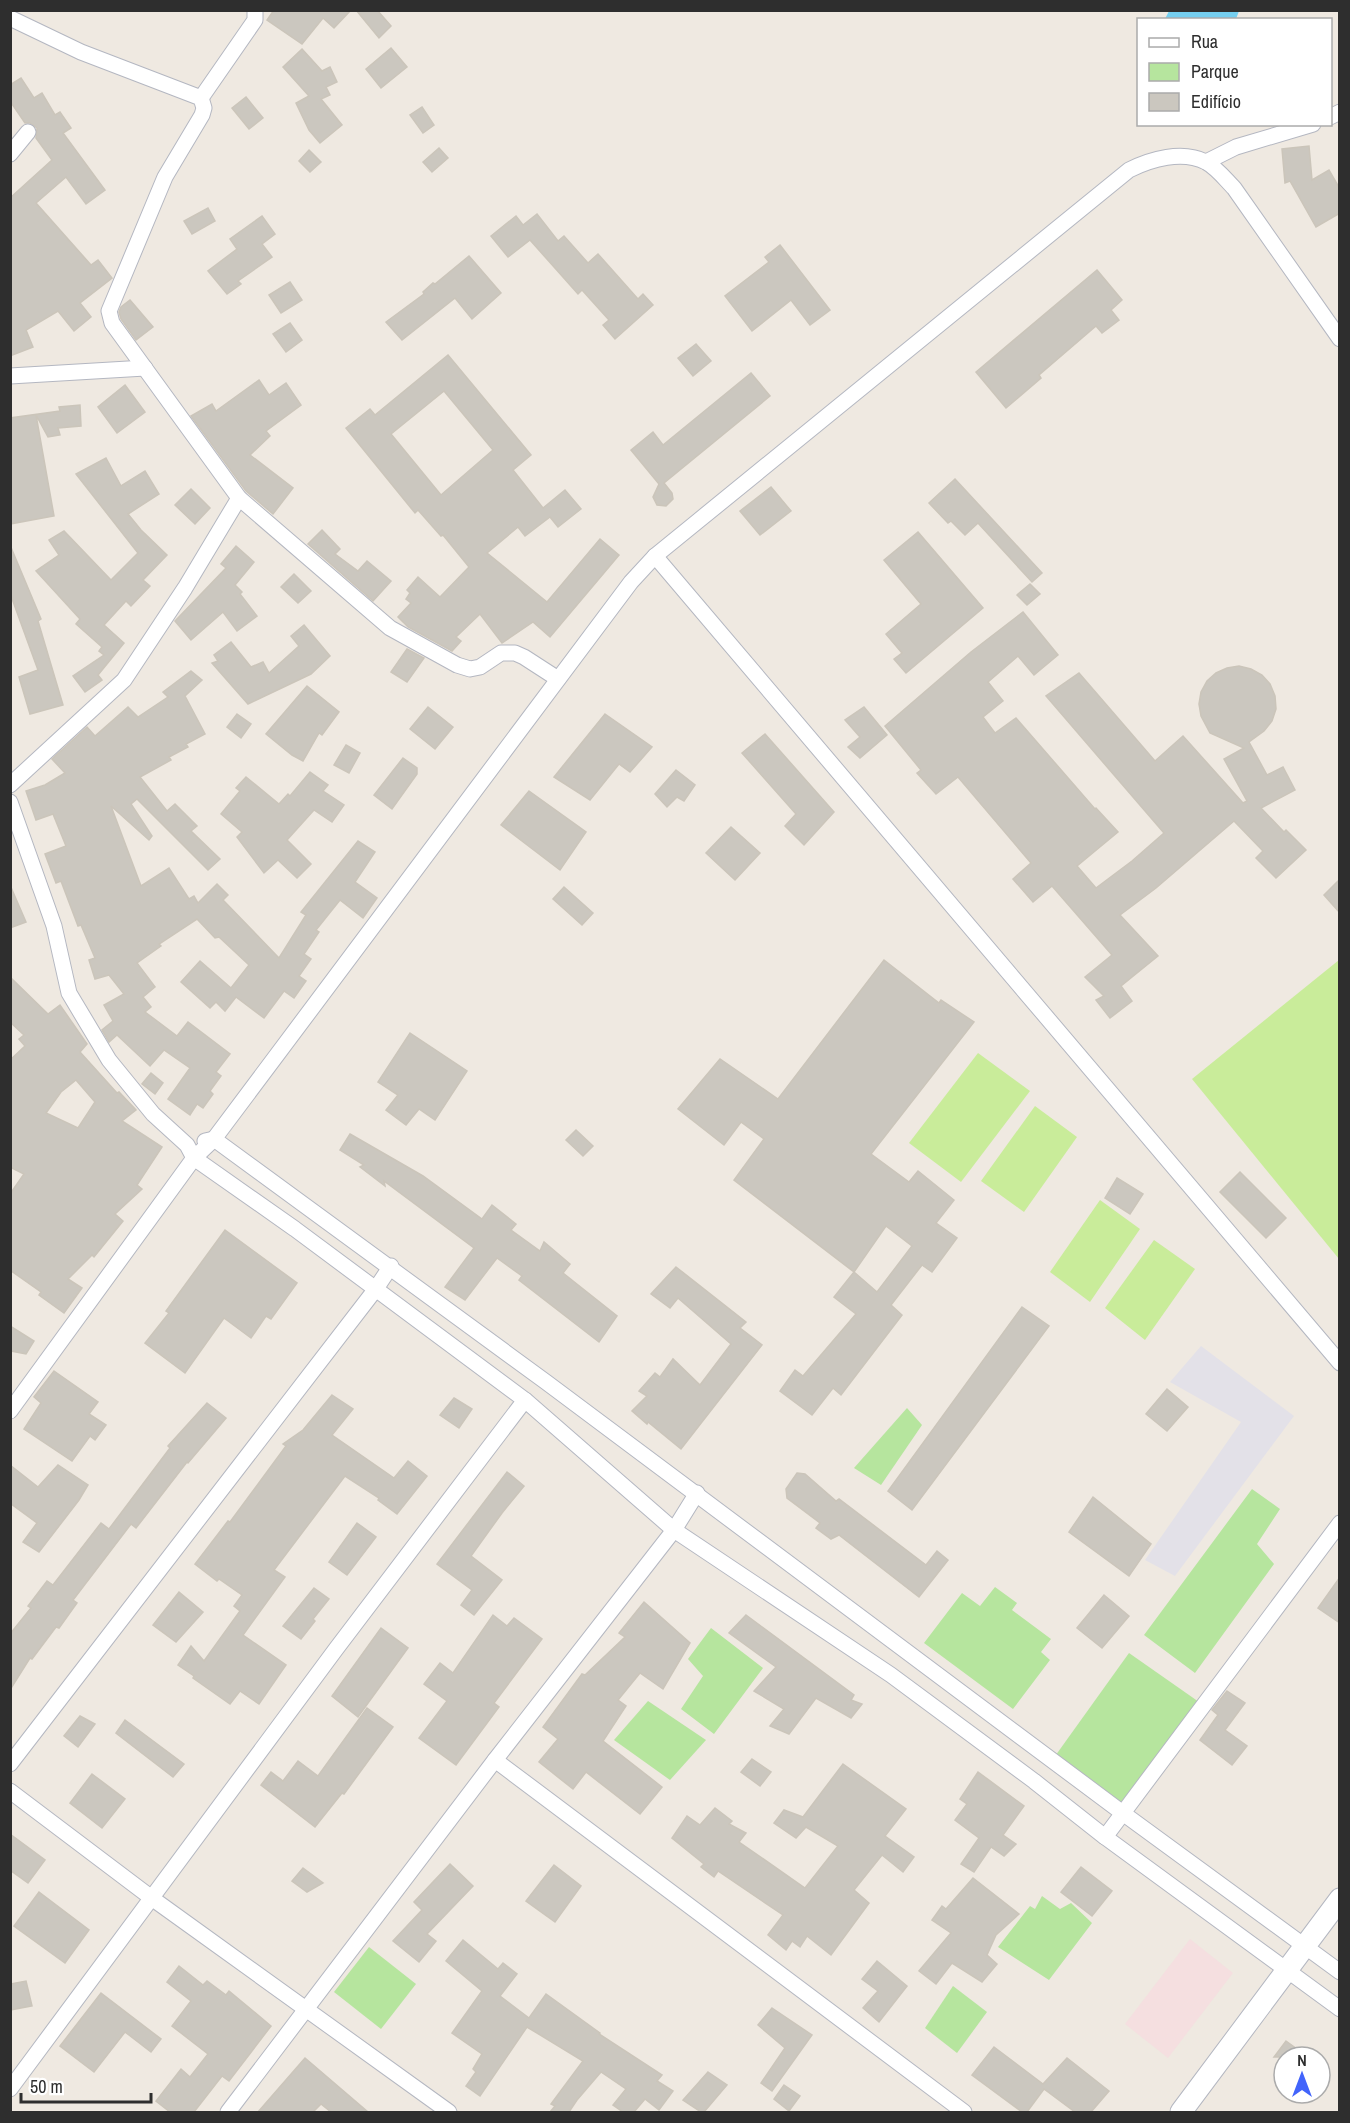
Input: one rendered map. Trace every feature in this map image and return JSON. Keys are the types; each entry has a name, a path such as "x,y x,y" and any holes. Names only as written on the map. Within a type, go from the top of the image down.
{"main road":[{"path":"1181,2112 1340,1899"}],"street":[{"path":"201,98 255,20 255,10"},
{"path":"10,18 81,52 201,98"},
{"path":"201,98 204,108 202,115 165,177 109,310 112,323 239,498 390,628 457,665 470,669 480,667 501,653 515,653 558,679"},
{"path":"1206,162 1236,147 1305,126"},
{"path":"10,154 28,132"},
{"path":"10,1411 191,1151 214,1139 631,582 655,556 1129,170 1149,161 1170,157 1206,162 1234,188 1340,339"},
{"path":"10,376 145,368"},
{"path":"10,784 124,680 185,588 239,498"},
{"path":"655,556 1340,1363"},
{"path":"10,802 54,926 69,993 109,1060 153,1114 191,1151 525,1400 674,1530 891,1676 1034,1781 1105,1837 1340,2009"},
{"path":"214,1139 391,1266 1124,1814 1340,1972"},
{"path":"10,1764 375,1290 391,1266"},
{"path":"10,2089 336,1649 525,1400"},
{"path":"228,2112 495,1760 674,1530 697,1493"},
{"path":"1105,1837 1340,1523"},
{"path":"495,1760 964,2112"},
{"path":"10,1791 153,1899 449,2112"}],"shaded area":[{"path":"1201,1346 1294,1416 1175,1576 1145,1560 1241,1422 1170,1382"},
{"path":"1190,1939 1233,1973 1168,2058 1125,2024"}],"green space":[{"path":"1340,960 1339,1259 1192,1079"},
{"path":"978,1053 1030,1091 961,1182 909,1143"},
{"path":"1035,1106 1077,1137 1024,1212 981,1181"},
{"path":"1100,1200 1140,1229 1090,1302 1050,1272"},
{"path":"1154,1240 1195,1269 1145,1340 1105,1308"},
{"path":"907,1408 922,1425 881,1485 854,1468"},
{"path":"1252,1489 1280,1509 1257,1544 1274,1564 1195,1673 1144,1635"},
{"path":"995,1587 1017,1603 1012,1610 1051,1639 1041,1652 1050,1660 1013,1709 924,1643 962,1593 980,1606"},
{"path":"711,1628 763,1668 714,1734 681,1709 703,1676 688,1659"},
{"path":"1129,1653 1199,1702 1123,1809 1053,1759"},
{"path":"648,1701 706,1740 670,1780 614,1740"},
{"path":"1042,1896 1060,1909 1071,1903 1092,1923 1049,1980 998,1947 1030,1906 1035,1909"},
{"path":"369,1947 416,1984 381,2029 334,1992"},
{"path":"953,1986 987,2012 957,2053 925,2028"}],"water":[{"path":"1169,10 1239,11 1236,18 1165,18"}],"building":[{"path":"274,10 351,10 334,28 323,18 302,44 267,20"},
{"path":"356,10 377,10 391,26 379,38"},
{"path":"391,48 407,67 381,88 366,69"},
{"path":"302,49 322,71 330,67 337,82 326,87 330,95 321,99 342,125 320,143 309,130 296,103 309,96 283,67"},
{"path":"21,78 34,98 42,93 55,115 60,112 71,128 63,133 105,190 86,204 66,177 36,203 91,265 98,260 112,278 80,303 91,317 74,331 58,311 26,330 33,347 10,356 10,198 52,160 36,138 37,128 30,123 25,123 10,101 10,85"},
{"path":"246,97 263,118 249,129 232,108"},
{"path":"422,107 434,125 423,133 410,115"},
{"path":"1309,146 1312,180 1329,170 1340,189 1340,213 1316,227 1290,181 1285,183 1282,149"},
{"path":"439,148 448,158 432,172 423,162"},
{"path":"309,150 321,162 310,172 299,161"},
{"path":"208,208 215,221 192,234 184,221"},
{"path":"537,214 558,241 564,236 588,263 598,254 638,299 643,294 653,305 615,339 603,325 609,320 582,290 578,294 530,240 508,257 491,236 516,216 523,225"},
{"path":"262,216 275,234 262,244 272,257 238,281 241,284 227,294 208,271 237,249 230,239"},
{"path":"780,245 830,310 810,325 791,300 752,331 725,296 769,262 765,257"},
{"path":"469,256 501,293 472,319 455,298 402,340 386,322"},
{"path":"1097,270 1122,300 1111,310 1119,320 1102,333 1096,326 1039,375 1041,378 1006,408 976,372"},
{"path":"290,282 302,300 281,313 269,295"},
{"path":"130,300 153,327 136,340 121,319 119,312 121,307"},
{"path":"290,323 302,340 286,352 273,334"},
{"path":"696,344 711,361 693,376 678,358"},
{"path":"448,355 531,455 513,470 543,508 565,490 581,509 558,527 550,517 525,536 518,527 487,553 547,602 600,539 619,555 550,637 533,622 502,643 480,614 456,637 461,641 452,651 408,627 398,617 411,603 406,599 410,593 407,590 418,577 440,597 469,567 443,535 441,536 418,510 415,513 346,428 370,409 375,415","holes":["444,391 493,450 441,495 391,434"]},
{"path":"751,373 770,396 664,483 672,493 673,499 666,506 657,505 653,497 659,484 631,450 653,432 663,445"},
{"path":"259,380 269,395 286,383 301,405 266,431 270,436 250,455 293,488 273,514 246,491 191,416 212,404 216,411"},
{"path":"125,385 145,412 117,433 98,407"},
{"path":"80,405 81,426 58,428 60,435 48,437 36,415 54,516 10,524 10,418 60,411 59,407"},
{"path":"106,458 121,486 145,471 159,494 128,514 167,555 143,580 150,586 131,606 126,601 104,625 124,643 98,675 102,680 85,692 73,676 104,655 99,651 102,647 76,624 80,619 36,571 59,555 49,540 64,531 111,580 138,553 76,474"},
{"path":"955,479 1042,573 1032,582 978,523 965,535 951,521 948,523 929,503"},
{"path":"771,487 791,511 760,535 740,511"},
{"path":"191,489 210,508 195,524 175,505"},
{"path":"322,530 340,549 335,554 358,571 367,561 391,581 373,601 308,544"},
{"path":"918,532 983,608 906,673 894,659 902,653 886,634 921,604 884,560"},
{"path":"10,545 41,619 38,621 63,705 30,714 19,677 38,670 10,593"},
{"path":"236,546 254,562 235,585 257,616 237,631 223,612 191,640 175,621 226,568 221,564"},
{"path":"294,574 311,591 298,603 281,587"},
{"path":"1030,584 1040,594 1027,605 1017,595"},
{"path":"1023,612 1058,655 1034,675 1018,656 988,682 1003,701 983,717 995,733 1016,718 1095,809 1118,832 1077,866 1096,888 1164,833 1046,696 1079,673 1155,761 1183,736 1243,803 1247,801 1224,759 1244,748 1210,733 1201,716 1199,704 1201,692 1207,681 1216,673 1239,666 1262,675 1270,684 1275,696 1276,709 1272,721 1264,731 1249,742 1267,775 1283,767 1295,790 1261,808 1284,832 1286,830 1306,850 1276,878 1256,858 1263,851 1234,821 1156,888 1120,915 1158,956 1121,986 1132,1001 1110,1018 1096,1000 1104,996 1085,977 1112,955 1052,886 1033,902 1013,879 1031,863 958,777 936,794 917,773 921,770 885,726 971,652"},
{"path":"304,625 330,656 311,674 248,704 212,663 218,661 214,655 231,642 251,667 263,662 269,673 299,646 291,636"},
{"path":"407,649 424,658 407,682 391,672"},
{"path":"191,671 202,680 185,696 205,734 186,744 188,747 169,757 171,760 140,777 167,811 175,804 197,826 191,831 220,859 208,870 137,799 131,804 152,836 149,840 111,806 141,886 169,868 189,899 194,896 198,903 217,884 228,895 223,900 279,958 306,915 301,912 358,841 375,852 355,882 377,898 363,918 340,900 316,930 319,932 304,954 311,959 299,976 306,981 294,998 284,991 264,1018 236,997 225,1011 216,1002 210,1008 181,982 200,961 231,988 249,965 219,937 215,938 197,919 159,944 161,946 137,963 155,987 143,997 151,1007 145,1012 177,1036 188,1022 230,1054 216,1072 221,1076 210,1091 213,1094 203,1108 197,1104 190,1115 168,1099 190,1068 164,1050 150,1066 117,1035 109,1042 102,1030 113,1021 104,1005 124,994 109,975 95,979 89,960 95,958 81,925 78,926 61,881 56,883 45,854 66,846 53,814 36,820 26,791 45,785 65,773 52,759 87,727 95,736 128,707 138,717 168,697 163,692"},
{"path":"307,686 339,712 322,735 319,733 303,761 266,734"},
{"path":"428,707 453,727 435,749 410,729"},
{"path":"864,707 887,735 860,758 848,747 860,737 845,720"},
{"path":"237,714 251,724 241,738 227,727"},
{"path":"605,714 652,747 630,772 619,764 590,800 554,777"},
{"path":"765,734 834,812 804,845 785,826 796,814 742,753"},
{"path":"346,745 360,753 349,773 334,765"},
{"path":"403,758 417,768 417,774 392,809 374,795"},
{"path":"676,770 695,785 684,801 677,797 667,807 655,794"},
{"path":"310,772 328,785 323,791 344,805 332,822 314,810 287,840 311,864 297,878 278,860 264,873 237,837 242,832 221,814 240,791 236,788 246,777 279,804 288,794 290,796"},
{"path":"529,791 586,832 560,870 501,825"},
{"path":"731,827 760,853 735,880 706,853"},
{"path":"1340,879 1340,913 1324,895"},
{"path":"10,885 26,922 10,928"},
{"path":"564,887 593,913 582,925 553,899"},
{"path":"884,960 939,1003 941,1000 974,1022 871,1154 909,1182 918,1171 954,1200 936,1223 957,1238 932,1272 922,1265 891,1305 902,1315 841,1395 833,1388 812,1415 780,1391 795,1370 803,1376 856,1314 834,1297 854,1272 734,1180 764,1139 741,1122 724,1145 678,1109 720,1059 778,1099","holes":["886,1226 912,1246 877,1292 854,1272"]},
{"path":"10,977 48,1014 60,1005 87,1044 80,1052 117,1093 119,1092 136,1110 122,1121 162,1147 137,1185 142,1189 115,1214 123,1221 94,1257 92,1255 68,1279 82,1288 64,1313 39,1295 41,1292 10,1270 10,1194 24,1174 10,1167 10,1060 25,1046 19,1039 24,1035 10,1022","holes":["76,1080 95,1102 78,1128 46,1113 61,1092"]},
{"path":"410,1033 467,1071 435,1120 419,1109 406,1125 386,1110 398,1095 378,1082"},
{"path":"151,1073 163,1083 155,1094 142,1084"},
{"path":"576,1130 593,1146 583,1156 566,1140"},
{"path":"350,1134 423,1176 482,1219 492,1205 516,1224 511,1230 540,1251 544,1242 570,1264 563,1273 617,1316 599,1342 519,1280 522,1276 497,1258 465,1300 445,1287 474,1248 384,1181 385,1186 360,1167 364,1165 340,1150"},
{"path":"1240,1172 1286,1218 1266,1238 1220,1192"},
{"path":"1117,1178 1143,1194 1130,1214 1105,1198"},
{"path":"225,1230 297,1283 271,1319 266,1316 251,1338 224,1318 185,1373 145,1343 169,1313 166,1311"},
{"path":"676,1267 746,1322 740,1328 762,1345 681,1449 632,1411 647,1396 639,1391 655,1373 660,1377 673,1359 700,1385 731,1344 678,1298 670,1308 651,1294"},
{"path":"1022,1307 1049,1326 912,1510 888,1491"},
{"path":"10,1326 34,1341 26,1354 10,1351"},
{"path":"54,1371 98,1402 89,1414 106,1425 95,1440 90,1436 72,1461 24,1429 41,1403 34,1397"},
{"path":"1167,1389 1188,1407 1167,1431 1146,1414"},
{"path":"332,1395 353,1409 332,1435 394,1478 408,1461 427,1476 397,1514 378,1500 379,1498 345,1476 274,1570 285,1577 243,1635 286,1665 259,1704 240,1691 230,1704 178,1665 191,1646 204,1661 240,1611 234,1606 242,1595 219,1579 217,1581 195,1564 228,1521 230,1522 286,1446 283,1444 303,1430"},
{"path":"454,1398 472,1409 459,1428 440,1415"},
{"path":"207,1403 226,1418 187,1462 136,1528 131,1524 73,1600 77,1603 59,1628 56,1627 32,1659 30,1658 10,1690 10,1634 31,1608 28,1606 47,1581 53,1585 101,1523 109,1529 170,1448 168,1446"},
{"path":"10,1465 38,1487 58,1465 88,1485 39,1552 23,1542 37,1523 10,1503"},
{"path":"507,1472 524,1486 471,1556 502,1580 474,1615 461,1605 472,1590 437,1564"},
{"path":"797,1473 805,1474 836,1501 839,1499 926,1565 937,1551 948,1560 919,1597 839,1535 831,1539 816,1528 820,1523 787,1498 786,1489"},
{"path":"1093,1497 1151,1544 1129,1576 1069,1532"},
{"path":"357,1523 376,1537 347,1575 329,1562"},
{"path":"1340,1577 1340,1623 1318,1608"},
{"path":"314,1588 329,1599 301,1639 283,1626"},
{"path":"179,1592 203,1612 176,1642 153,1625"},
{"path":"1104,1595 1129,1616 1102,1648 1077,1628"},
{"path":"644,1602 690,1643 663,1689 640,1673 618,1700 626,1706 603,1741 662,1787 640,1814 586,1772 573,1789 539,1762 558,1739 543,1727 582,1674 585,1675 625,1637 619,1633"},
{"path":"493,1615 507,1626 514,1618 542,1639 494,1703 499,1707 456,1765 419,1738 447,1701 424,1684 440,1663 453,1673"},
{"path":"746,1615 854,1695 851,1700 862,1704 851,1718 816,1698 789,1734 770,1726 784,1709 754,1691 776,1667 729,1633"},
{"path":"381,1628 408,1648 358,1717 332,1696"},
{"path":"1227,1691 1245,1703 1225,1730 1247,1746 1232,1765 1200,1740 1218,1715 1212,1710"},
{"path":"367,1708 393,1727 344,1794 342,1793 315,1827 261,1785 271,1772 283,1781 298,1761 318,1776"},
{"path":"80,1716 95,1724 78,1747 64,1736"},
{"path":"125,1720 184,1764 173,1777 116,1733"},
{"path":"752,1759 771,1772 760,1786 741,1772"},
{"path":"843,1764 906,1809 885,1836 914,1857 903,1872 882,1855 854,1890 869,1903 831,1955 807,1936 800,1947 792,1941 786,1950 768,1935 783,1915 718,1871 714,1877 701,1867 704,1864 672,1838 687,1816 700,1825 715,1808 732,1821 729,1824 746,1833 739,1842 805,1888 838,1846 806,1827 796,1838 774,1823 784,1810 803,1817"},
{"path":"978,1772 1024,1806 1003,1835 1016,1844 1004,1856 991,1847 974,1872 961,1864 979,1838 955,1820 967,1804 960,1799"},
{"path":"92,1774 125,1799 102,1828 70,1803"},
{"path":"10,1834 45,1860 28,1883 10,1870"},
{"path":"450,1864 473,1886 427,1934 436,1941 419,1962 393,1941 422,1910 414,1902"},
{"path":"554,1865 581,1886 555,1922 526,1901"},
{"path":"1081,1867 1112,1891 1092,1916 1061,1892"},
{"path":"303,1868 323,1883 307,1892 292,1881"},
{"path":"973,1878 1019,1914 996,1935 987,1955 997,1964 982,1982 952,1963 936,1984 919,1971 951,1933 932,1920 942,1906 946,1909"},
{"path":"39,1892 89,1930 65,1963 14,1926"},
{"path":"463,1940 498,1969 503,1963 517,1974 500,1996 529,2018 546,1994 599,2034 662,2075 657,2081 673,2091 659,2110 645,2099 634,2112 623,2112 613,2105 626,2089 601,2072 569,2112 550,2112 555,2106 551,2104 583,2061 527,2027 480,2096 466,2086 476,2072 473,2069 482,2054 452,2033 482,1991 446,1961"},
{"path":"877,1961 907,1986 879,2022 863,2008 878,1991 862,1979"},
{"path":"179,1966 203,1985 207,1981 226,1995 229,1991 271,2026 229,2081 222,2076 194,2112 170,2112 156,2101 181,2069 190,2077 208,2054 172,2026 191,2001 167,1982"},
{"path":"26,1981 32,2006 10,2010 10,1984"},
{"path":"101,1993 161,2039 151,2052 125,2032 94,2072 60,2046"},
{"path":"772,2008 812,2035 772,2091 761,2083 785,2048 758,2025"},
{"path":"994,2047 1043,2084 1067,2058 1109,2091 1091,2112 1075,2112 1044,2089 1027,2112 1022,2112 972,2075"},
{"path":"305,2058 368,2112 331,2112 321,2104 313,2112 258,2112"},
{"path":"708,2072 727,2085 704,2112 701,2112 683,2100"},
{"path":"784,2085 800,2096 789,2111 774,2099"}]}
